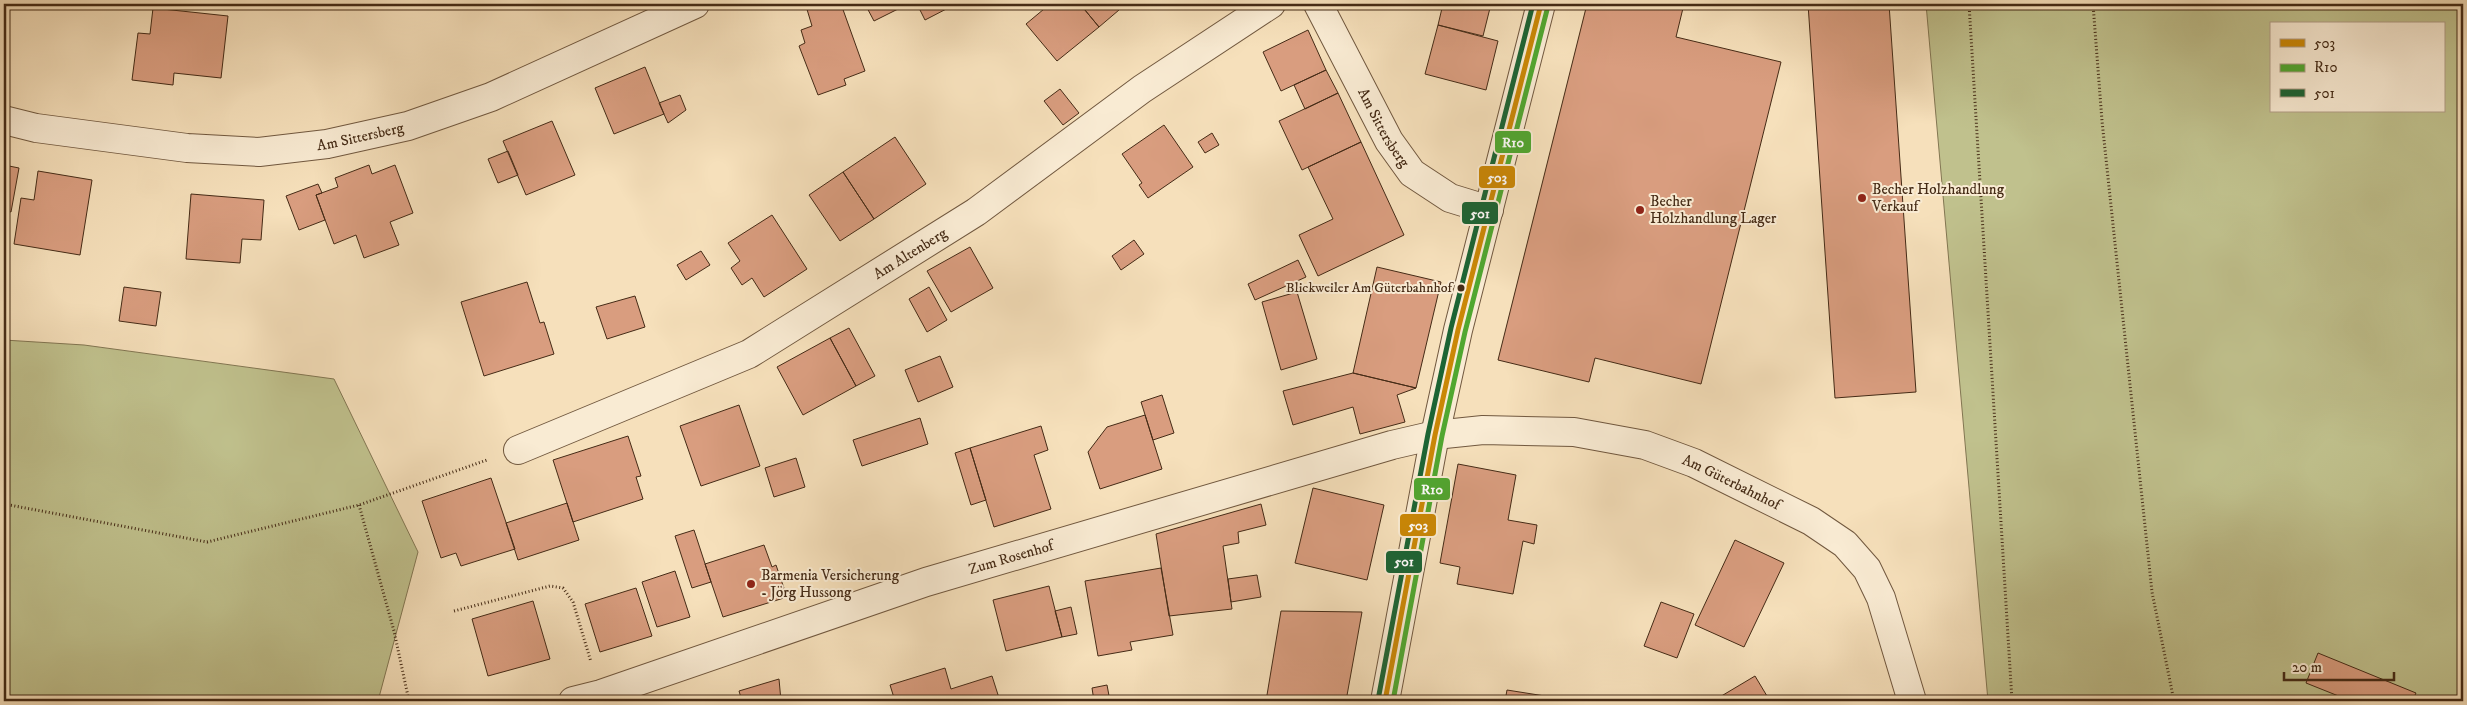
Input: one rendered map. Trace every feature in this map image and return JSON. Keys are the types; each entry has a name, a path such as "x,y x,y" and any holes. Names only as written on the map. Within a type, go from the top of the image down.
{"street":[{"name":"Am Sittersberg","path":"4,120 36,128 187,148 259,152 327,144 408,126 491,97 695,4"},
{"name":"Am Altenberg","path":"518,450 749,354 976,212 1142,89 1271,4"},
{"name":"Am Sittersberg","path":"1318,4 1389,141 1412,173 1450,198 1489,210"},
{"path":"1385,701 1435,435 1458,330 1541,4"},
{"name":"Am Güterbahnhof","path":"1435,435 1482,430 1574,432 1645,445 1694,463 1811,521 1845,544 1867,569 1881,598 1912,701"},
{"name":"Zum Rosenhof","path":"589,698 926,582 1243,487 1392,445 1435,435"}],"path":[{"path":"1969,4 2012,701"},
{"path":"2093,4 2102,120 2152,592 2174,701"},
{"path":"4,504 207,542 359,504 518,450"},
{"path":"359,504 394,631 409,701"},
{"path":"454,611 550,586 563,588 573,602 589,698"}],"green space":[{"path":"1926,4 2463,4 2463,701 1988,701"},
{"path":"4,340 84,345 334,379 418,552 378,701 4,701"}],"building":[{"path":"812,4 841,4 865,71 844,79 846,85 818,95 799,46 805,43 801,30 812,26 806,6"},
{"path":"865,4 908,4 874,21"},
{"path":"917,4 953,4 954,5 925,20"},
{"path":"1050,4 1080,4 1099,27 1057,61 1026,24"},
{"path":"1080,4 1114,4 1119,10 1099,27"},
{"path":"1443,4 1491,4 1483,36 1438,25"},
{"name":"Becher Holzhandlung Lager","path":"1587,4 1684,4 1676,37 1781,62 1701,384 1595,358 1589,382 1498,360"},
{"name":"Becher Holzhandlung Verkauf","path":"1808,4 1889,4 1916,392 1835,398"},
{"path":"153,8 228,16 221,78 174,73 173,85 132,80 138,33 150,34"},
{"path":"1438,25 1498,41 1486,90 1425,74"},
{"path":"1308,30 1326,70 1281,91 1263,52"},
{"path":"645,67 664,114 614,134 595,88"},
{"path":"1326,70 1338,93 1305,109 1294,85"},
{"path":"1060,89 1079,113 1063,125 1044,101"},
{"path":"1338,93 1361,142 1302,170 1279,121"},
{"path":"680,95 686,110 668,123 659,103"},
{"path":"552,121 575,175 526,195 503,141"},
{"path":"1164,125 1193,167 1148,198 1139,185 1142,183 1122,154"},
{"path":"1212,133 1219,145 1205,153 1198,142"},
{"path":"895,137 926,184 874,219 843,172"},
{"path":"1361,142 1404,235 1318,276 1299,235 1333,219 1308,167"},
{"path":"508,151 518,175 498,183 488,159"},
{"path":"4,165 19,168 11,212 4,210"},
{"path":"369,165 372,174 395,165 413,213 390,222 399,245 364,258 356,235 334,244 316,195 338,187 335,178"},
{"path":"38,171 92,180 80,255 14,244 21,198 34,200"},
{"path":"843,172 874,219 840,241 809,195"},
{"path":"318,184 322,193 316,195 325,220 299,230 286,196"},
{"path":"191,194 264,200 261,240 242,239 240,263 186,259"},
{"path":"772,215 807,269 764,297 752,278 742,285 731,268 740,261 728,243"},
{"path":"1134,240 1144,254 1121,270 1112,256"},
{"path":"970,247 993,288 951,312 927,271"},
{"path":"701,251 710,265 686,280 677,265"},
{"path":"1298,260 1306,277 1255,300 1248,284"},
{"path":"1377,267 1441,282 1416,388 1353,373"},
{"path":"527,282 540,323 544,322 554,354 484,376 461,302"},
{"path":"124,287 161,292 156,326 119,321"},
{"path":"929,287 947,320 927,332 909,299"},
{"path":"1297,292 1317,359 1281,370 1262,302"},
{"path":"635,296 645,327 607,339 596,307"},
{"path":"849,328 875,376 856,386 830,338"},
{"path":"830,338 856,386 803,415 777,367"},
{"path":"940,356 953,387 918,402 905,370"},
{"path":"1353,373 1416,388 1397,395 1405,422 1360,434 1353,407 1293,425 1283,391"},
{"path":"1162,395 1174,433 1153,440 1141,402"},
{"path":"739,405 760,466 701,486 680,426"},
{"path":"1145,415 1162,469 1100,489 1088,452 1107,427"},
{"path":"920,418 928,444 862,466 853,440"},
{"path":"1041,426 1048,450 1034,455 1051,509 994,527 970,448"},
{"path":"628,436 641,476 636,477 643,499 573,522 553,460"},
{"path":"970,448 986,500 971,505 955,453"},
{"path":"796,458 805,487 774,497 765,468"},
{"path":"1458,464 1516,475 1508,520 1537,525 1534,544 1523,541 1513,594 1457,584 1460,567 1440,563"},
{"path":"491,478 515,549 461,566 456,553 441,558 422,501"},
{"path":"1313,488 1384,505 1367,580 1295,563"},
{"path":"567,503 579,540 518,560 506,523"},
{"path":"1261,504 1266,525 1238,532 1239,543 1223,546 1232,609 1169,616 1156,534"},
{"path":"694,530 711,582 692,588 675,536"},
{"path":"1735,540 1784,563 1744,647 1695,625"},
{"path":"764,545 772,567 776,565 787,597 723,617 705,564"},
{"path":"1161,568 1173,635 1130,642 1132,650 1098,656 1085,581"},
{"path":"675,571 690,617 657,627 642,582"},
{"path":"1257,575 1261,597 1231,602 1228,579"},
{"path":"1049,586 1062,637 1006,651 993,600"},
{"path":"636,588 652,636 600,652 585,604"},
{"path":"533,601 550,659 488,676 472,619"},
{"path":"1661,602 1694,614 1677,658 1644,646"},
{"path":"1071,607 1077,634 1062,637 1055,611"},
{"path":"1281,611 1362,612 1346,701 1266,701"},
{"path":"2318,653 2416,693 2412,701 2351,701 2306,683"},
{"path":"945,668 951,689 992,676 1000,701 895,701 890,685"},
{"path":"1755,676 1770,701 1713,701"},
{"path":"779,679 781,701 742,701 739,691"},
{"path":"1107,685 1110,701 1094,701 1092,688"},
{"path":"1507,690 1570,700 1570,701 1505,701"}],"transit line":[{"name":"501","path":"1378,700 1428,434 1451,328 1533,4"},
{"name":"503","path":"1385,701 1435,435 1458,330 1541,4"},
{"name":"R10","path":"1393,701 1442,436 1465,332 1548,6"}],"place":[{"name":"Becher Holzhandlung Verkauf","path":"1862,198"},
{"name":"Becher Holzhandlung Lager","path":"1640,210"},
{"name":"Blickweiler Am Güterbahnhof","path":"1461,288"},
{"name":"Barmenia Versicherung - Jörg Hussong","path":"751,584"}]}
